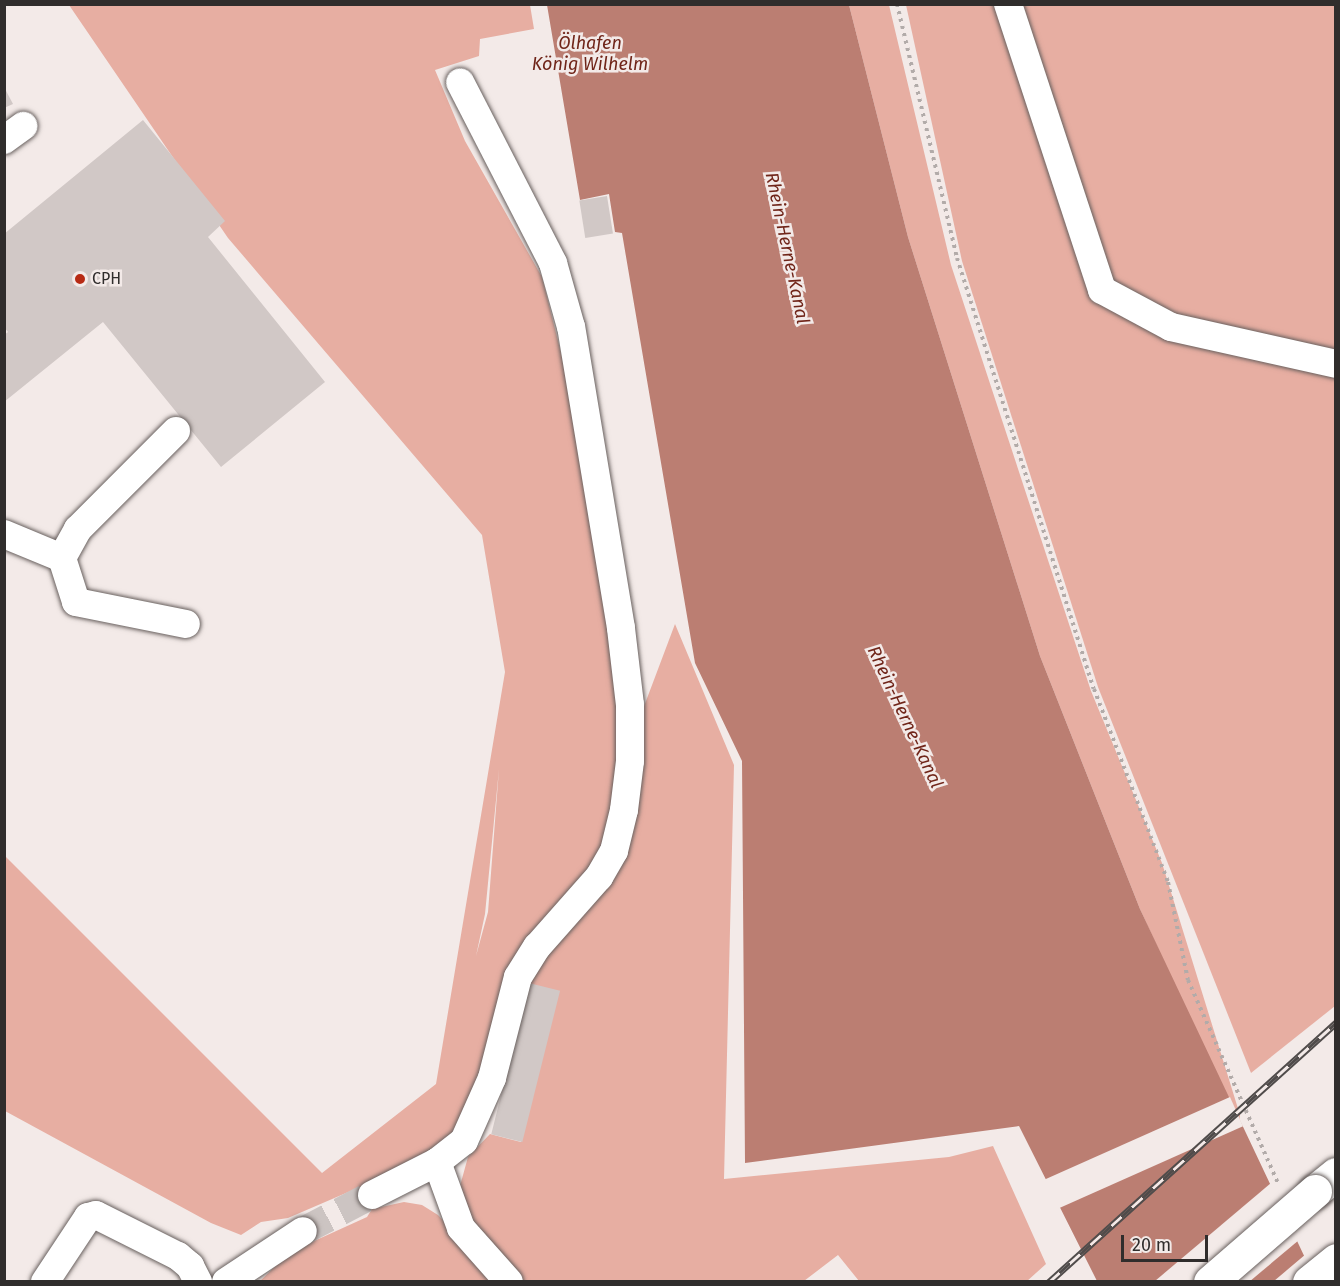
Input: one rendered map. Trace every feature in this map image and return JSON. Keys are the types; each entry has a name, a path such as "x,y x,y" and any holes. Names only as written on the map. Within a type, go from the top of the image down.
{"main road":[{"path":"1210,1281 1325,1182"},
{"path":"1309,1281 1335,1260"}],"lane":[{"path":"1008,4 1102,290 1171,327 1335,364"},
{"path":"372,1195 437,1162 464,1141 480,1112 518,977 537,947 599,877 614,851 624,810 630,761 630,705 621,628 571,327 553,263 460,82"},
{"path":"176,431 78,528 62,558 76,602 186,624"},
{"path":"4,534 62,558"},
{"path":"437,1162 461,1228 509,1281"},
{"path":"45,1281 88,1217 96,1215 178,1256 190,1266 198,1281"},
{"path":"226,1281 303,1231"}],"path":[{"path":"897,4 957,258 1094,689 1168,882 1188,980 1282,1191"}],"shaded area":[{"path":"69,5 530,5 534,29 480,39 479,56 435,70 465,141 542,277 563,361 605,595 622,746 608,845 566,900 478,1075 458,1128 435,1149 360,1187 288,1218 261,1222 241,1235 211,1223 5,1111 4,855 322,1173 436,1084 505,672 482,535 228,238","holes":["499,769 488,912 476,956 485,914"]},
{"path":"849,5 889,5 951,265 1091,691 1162,863 1240,1115 1239,1125 1140,909 1040,656 908,237"},
{"path":"906,5 1335,5 1335,1006 1251,1073 1098,687 962,261"},
{"path":"675,624 734,765 724,1179 949,1157 993,1146 1046,1264 1026,1282 859,1281 838,1255 804,1281 519,1281 477,1240 460,1186 468,1157 490,1134 521,1142 529,983 539,959 579,916 643,709"},
{"path":"404,1202 422,1205 438,1215 500,1282 259,1282 290,1252 367,1217 372,1209"}],"water":[{"path":"547,5 849,5 908,237 1040,656 1140,909 1316,1281 1097,1281 1019,1126 745,1163 742,761 695,663 622,233 615,232 609,194 580,200"}],"pier":[{"path":"1230,1097 1243,1126 1049,1212 1036,1183"},
{"path":"1271,1183 1299,1240 1249,1282 1155,1281"},
{"path":"1306,1254 1319,1282 1274,1281"}],"building":[{"path":"4,87 13,104 4,108"},
{"path":"143,120 225,221 208,237 325,382 221,467 103,322 4,402 4,335 8,332 4,327 4,234"},
{"path":"607,196 613,234 585,238 579,200"},
{"path":"529,983 560,991 522,1142 491,1134"}],"tunnel":[{"path":"303,1231 372,1195"}],"railway":[{"path":"1049,1282 1336,1023"}],"place":[{"name":"CPH","path":"80,279"}],"water label":[{"name":"Ölhafen König Wilhelm","path":"590,54"},
{"name":"Rhein-Herne-Kanal","path":"787,248"},
{"name":"Rhein-Herne-Kanal","path":"905,717"}]}
